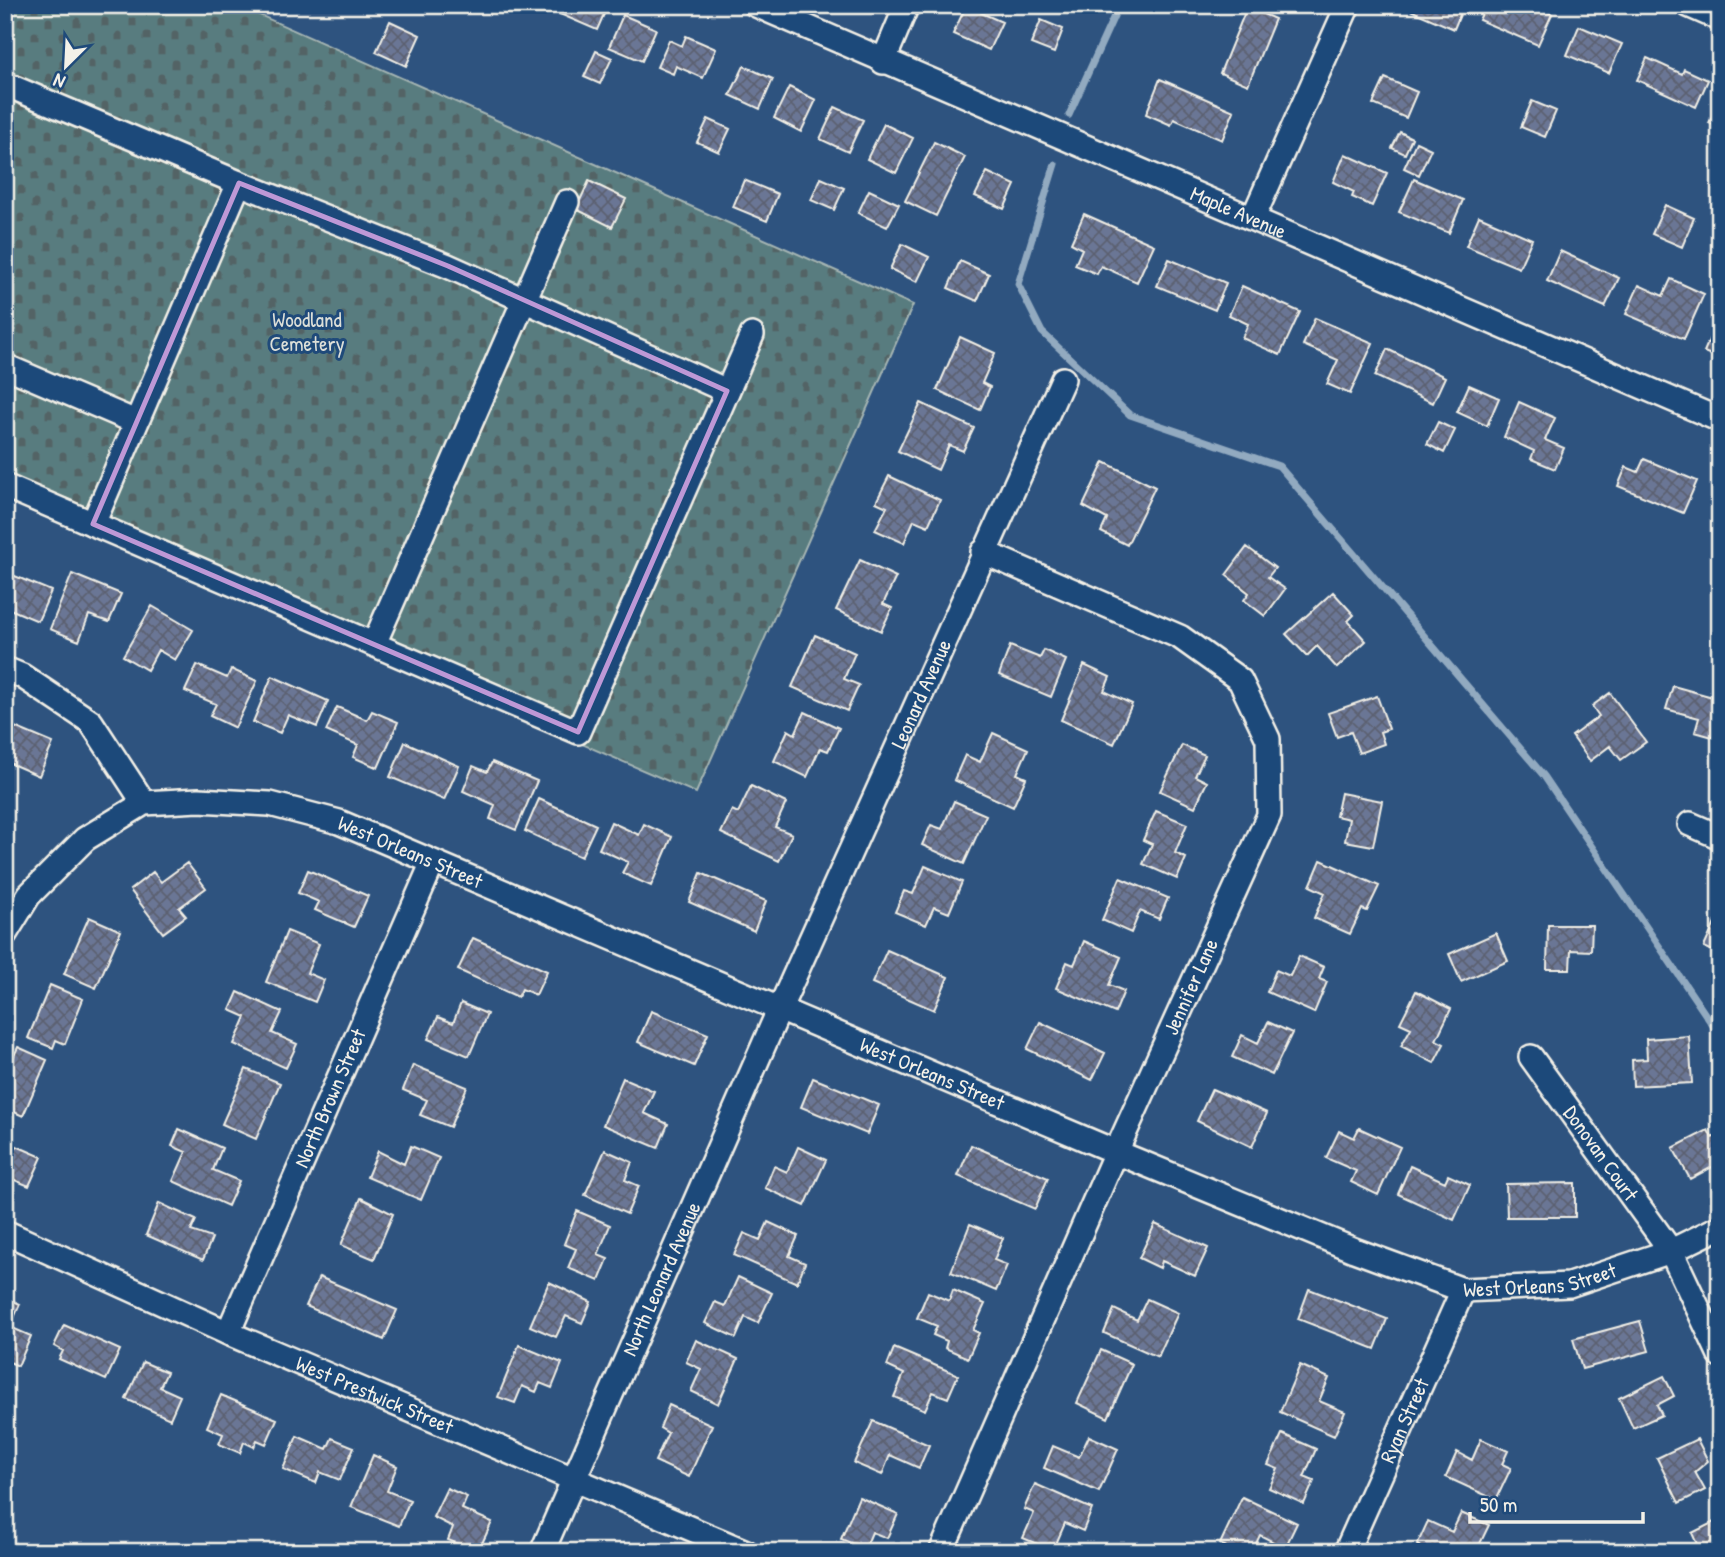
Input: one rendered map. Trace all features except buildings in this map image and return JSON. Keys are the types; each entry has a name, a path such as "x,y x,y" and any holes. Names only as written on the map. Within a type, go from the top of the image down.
{"street":[{"name":"Maple Avenue","path":"757,5 883,62 1720,420"},
{"path":"883,62 907,5"},
{"path":"1253,218 1348,5"},
{"path":"1688,5 1720,19"},
{"path":"5,83 239,183 448,267 727,391"},
{"path":"93,524 239,183"},
{"path":"374,644 526,302 567,202"},
{"path":"5,486 578,732 752,335"},
{"path":"5,366 136,422"},
{"name":"Leonard Avenue","path":"780,1007 1063,379"},
{"name":"Jennifer Lane","path":"941,1552 1116,1152 1269,815 1268,739 1240,680 1180,637 983,552"},
{"path":"5,669 22,676 91,722 144,803 85,839 29,895 5,934"},
{"name":"West Orleans Street","path":"144,803 199,800 271,804 339,822 432,864 780,1007 1116,1152 1354,1250 1463,1290 1569,1285 1671,1251 1720,1227"},
{"path":"1690,824 1720,837"},
{"name":"North Brown Street","path":"228,1333 432,864"},
{"name":"North Leonard Avenue","path":"542,1552 780,1007"},
{"name":"Donovan Court","path":"1531,1057 1671,1251 1720,1355"},
{"name":"West Prestwick Street","path":"5,1232 228,1333 746,1552"},
{"name":"Ryan Street","path":"1346,1552 1463,1290"}],"highlighted area":[{"path":"239,183 448,266 727,391 578,732 93,524"}],"green space":[{"name":"Woodland Cemetery","path":"5,5 237,5 913,305 696,793 5,496"}],"waterway":[{"path":"1069,115 1119,5"},
{"path":"1055,164 1018,284 1042,332 1130,415 1279,466 1544,776 1720,1036"}]}
